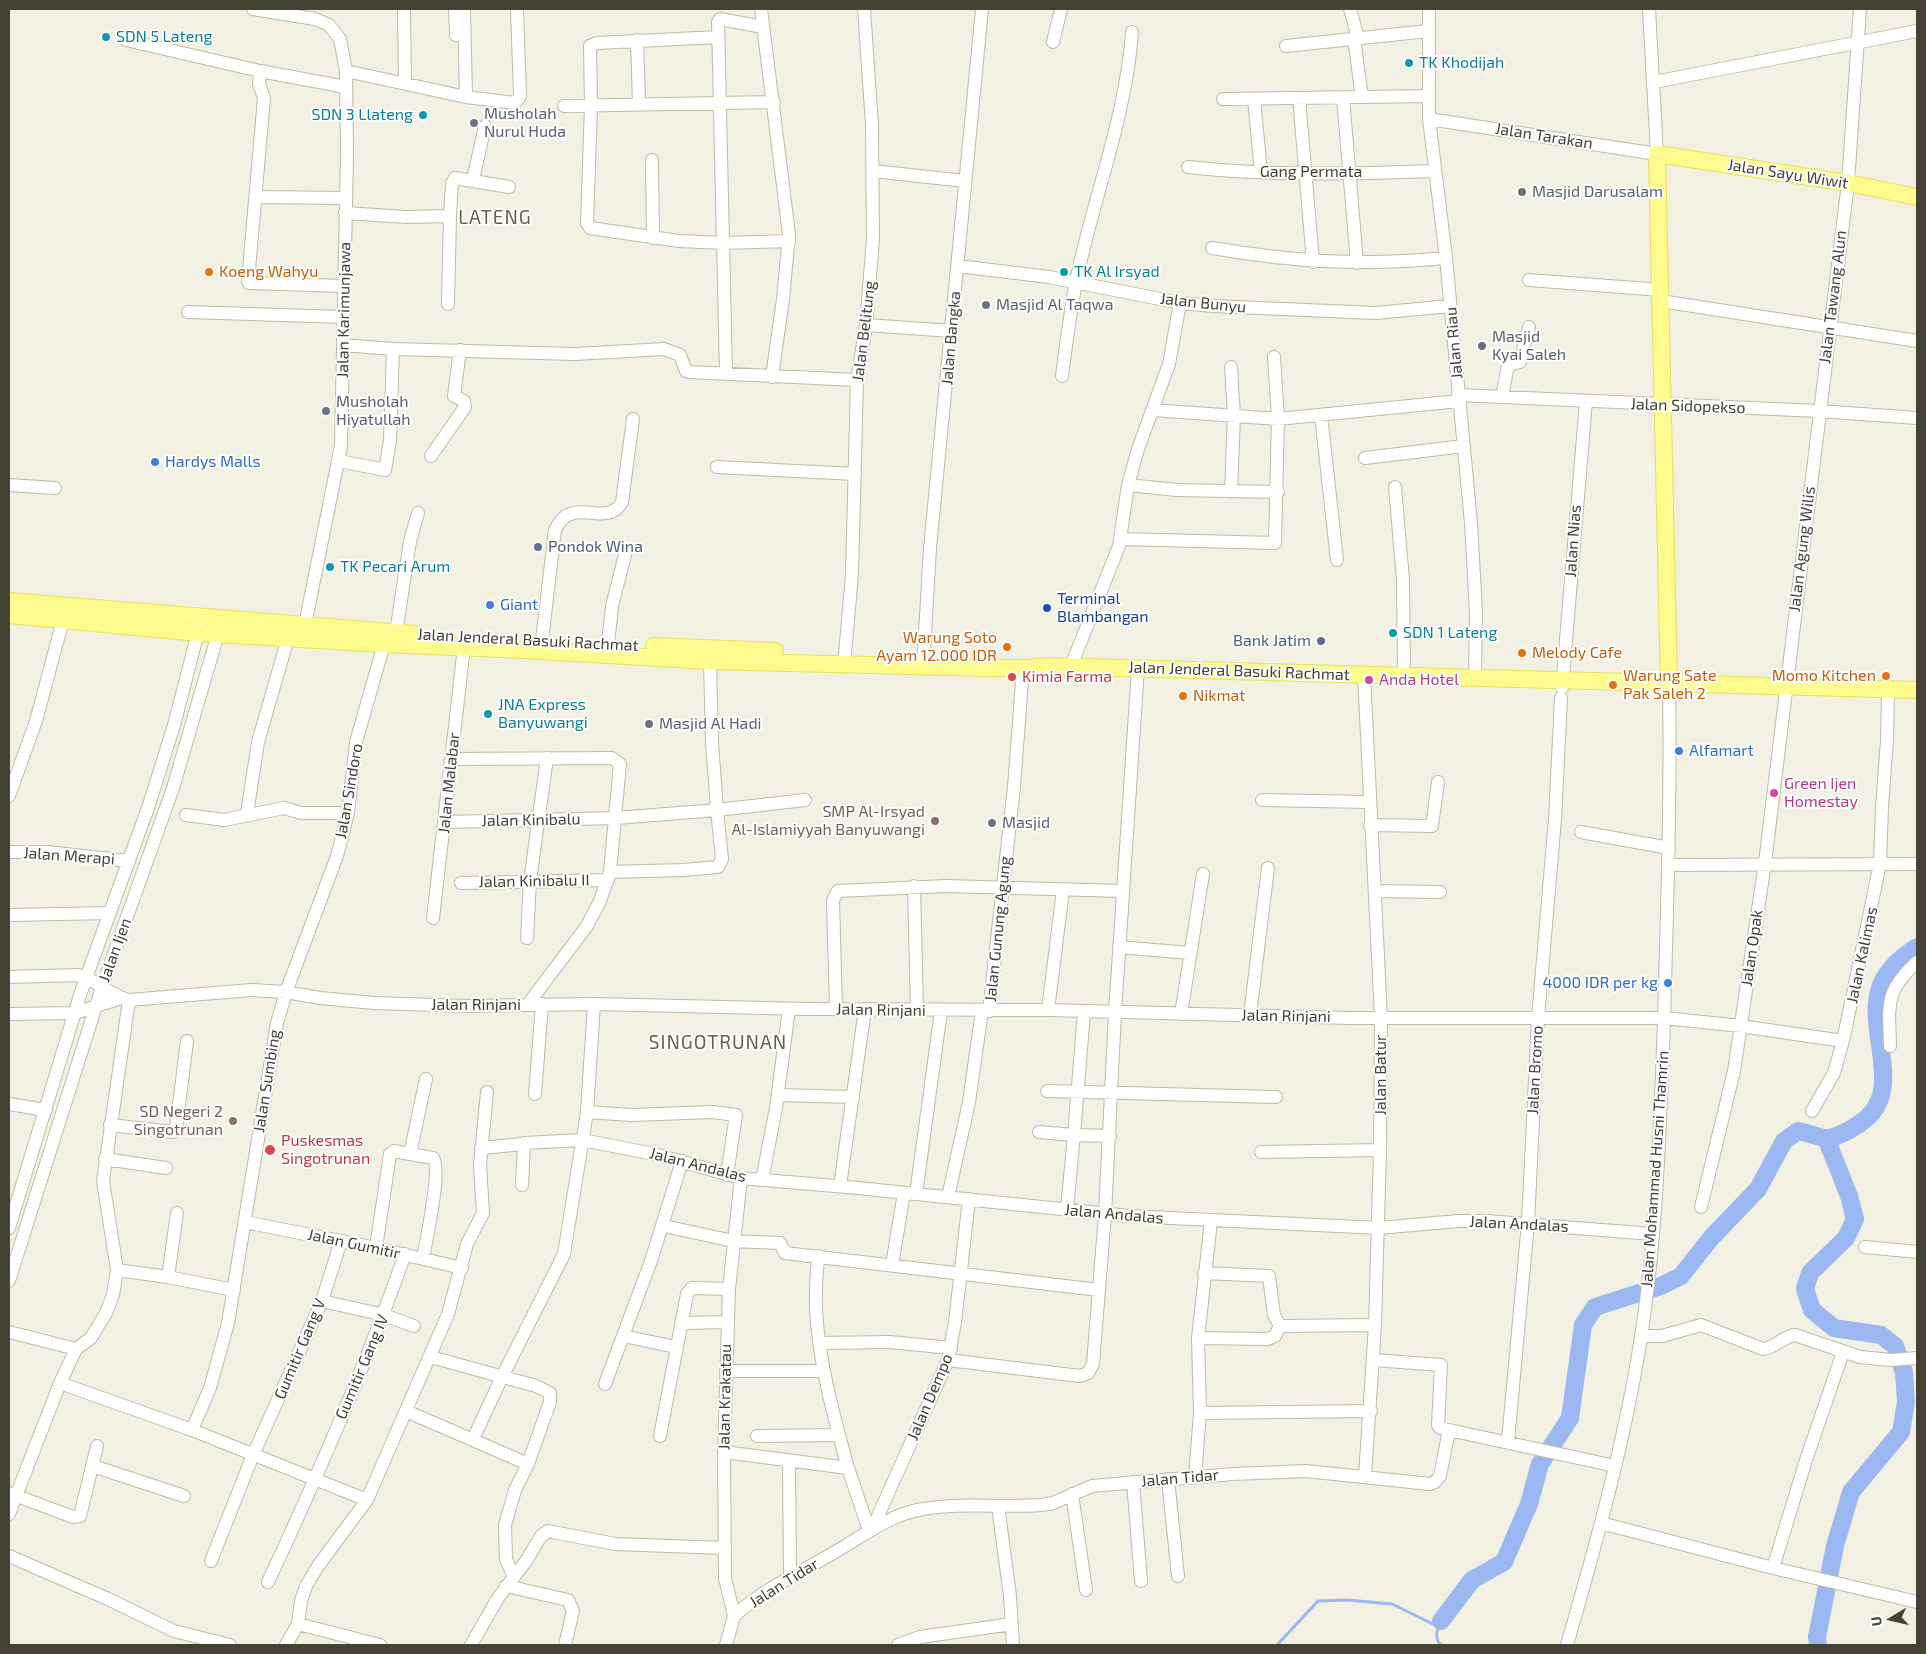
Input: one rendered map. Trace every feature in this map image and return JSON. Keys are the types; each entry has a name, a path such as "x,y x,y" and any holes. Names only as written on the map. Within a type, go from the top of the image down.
{"main road":[{"name":"Jalan Sayu Wiwit","path":"1658,154 1848,183 1917,196"},
{"path":"1658,154 1669,684"},
{"name":"Jalan Jenderal Basuki Rachmat","path":"9,601 200,625"},
{"name":"Jalan Jenderal Basuki Rachmat","path":"9,615 63,620 220,626 305,625 390,639 464,647 589,648 608,644 846,654 924,662 1023,668 1071,666 1475,678 1561,692 1669,684 1917,690"},
{"name":"Jalan Jenderal Basuki Rachmat","path":"220,626 288,638 542,640 589,648 710,661 1029,661 1048,666"}],"street":[{"name":"Jalan Karimunjawa","path":"253,9 323,22 334,31 343,51 346,71 343,419 340,461 305,625"},
{"path":"404,9 405,83"},
{"path":"455,9 462,96"},
{"path":"462,96 464,9"},
{"path":"346,71 462,96 505,103 518,101 520,96 518,9"},
{"path":"761,9 774,102 789,241 772,377"},
{"name":"Jalan Belitung","path":"846,654 852,574 857,380 866,325 873,255 873,171 864,9"},
{"name":"Jalan Bangka","path":"924,662 930,548 982,9"},
{"path":"1053,42 1061,9"},
{"path":"1350,9 1356,39 1362,97"},
{"name":"Jalan Riau","path":"1429,9 1429,119 1446,258 1474,566 1475,678"},
{"path":"1650,9 1658,154"},
{"name":"Jalan Tawang Alun","path":"1818,411 1848,183 1860,9"},
{"path":"726,373 718,22 720,19 763,27"},
{"path":"1286,46 1428,31"},
{"path":"1062,376 1076,282 1110,158 1121,104 1132,32"},
{"path":"1654,82 1917,32"},
{"path":"718,37 591,44 588,226 653,238 723,243 789,241"},
{"path":"126,40 260,71 346,87"},
{"path":"637,40 639,104"},
{"path":"260,71 259,84 264,98 247,278 249,283 343,286"},
{"path":"1223,99 1429,96"},
{"path":"1298,98 1313,262"},
{"path":"1343,98 1357,263"},
{"path":"1254,99 1261,172"},
{"path":"564,106 774,102"},
{"name":"Jalan Tarakan","path":"1429,119 1658,154"},
{"path":"473,180 485,126"},
{"path":"652,160 653,238"},
{"name":"Gang Permata","path":"1188,167 1211,170 1305,173 1435,171"},
{"path":"873,171 965,181"},
{"path":"448,304 450,216 453,180 459,177 508,187"},
{"path":"256,197 346,198"},
{"path":"345,213 450,216"},
{"path":"1212,248 1313,262 1357,263 1446,258"},
{"name":"Jalan Bunyu","path":"958,266 1076,282 1180,303 1375,313 1450,306"},
{"path":"1529,280 1661,296 1917,341"},
{"path":"1071,666 1121,539 1128,485 1138,449 1172,352 1180,303"},
{"path":"188,312 343,317"},
{"path":"866,325 952,331"},
{"path":"1502,397 1508,364 1520,362 1529,327"},
{"path":"343,345 393,349 575,354 664,349 680,355 687,371 857,380"},
{"path":"340,461 385,470 390,441 393,349"},
{"path":"431,456 466,408 464,401 454,396 460,350"},
{"path":"1121,539 1276,542 1278,420 1274,357"},
{"path":"1231,367 1234,416 1231,492"},
{"name":"Jalan Sidopekso","path":"1153,410 1278,420 1459,398 1502,397 1818,411 1917,418"},
{"name":"Jalan Nias","path":"1561,692 1586,401"},
{"name":"Jalan Agung Wilis","path":"1785,686 1818,411"},
{"path":"1321,415 1337,560"},
{"path":"542,640 555,530 560,521 575,512 613,513 618,509 622,502 633,419"},
{"path":"1365,458 1464,446"},
{"path":"717,468 855,474"},
{"path":"9,485 55,488"},
{"path":"1128,485 1231,492 1278,492"},
{"path":"1395,487 1403,580 1404,676"},
{"name":"Jalan Sindoro","path":"286,992 328,884 348,813 356,742 390,639 410,541 418,513"},
{"path":"608,644 612,606 626,551"},
{"path":"9,796 36,721 63,620"},
{"name":"Jalan Ijen","path":"9,1228 86,977 129,861 174,725 200,625"},
{"name":"Jalan Ijen","path":"9,1281 95,1008 173,788 220,626"},
{"path":"247,814 258,742 288,638"},
{"name":"Jalan Malabar","path":"433,918 464,647"},
{"path":"710,661 712,743 717,810"},
{"name":"Jalan Gunung Agung","path":"948,1197 969,1102 985,1011 1014,787 1023,668"},
{"path":"820,1343 890,1342 1061,1375 1080,1376 1088,1373 1093,1364 1096,1352 1105,1214 1119,946 1138,668"},
{"name":"Jalan Batur","path":"1364,675 1381,1017 1379,1228 1374,1360 1365,1476"},
{"name":"Jalan Mohammad Husni Thamrin","path":"1567,1645 1601,1523 1630,1403 1648,1284 1659,1144 1670,848 1669,684"},
{"name":"Jalan Opak","path":"1700,1207 1726,1108 1741,1026 1765,863 1785,686"},
{"name":"Jalan Kalimas","path":"1812,1111 1832,1077 1843,1041 1880,864 1888,689"},
{"name":"Jalan Bromo","path":"1508,1441 1528,1223 1538,1018 1555,819 1561,692"},
{"path":"527,938 530,881 547,758"},
{"path":"452,759 612,758 621,767 609,876 587,926 528,1004"},
{"path":"1370,825 1432,826 1438,782"},
{"name":"Jalan Kinibalu","path":"445,822 616,818 717,810 805,800"},
{"path":"1262,800 1369,802"},
{"path":"186,815 224,820 284,808 301,813 348,813"},
{"name":"Jalan Kinibalu II","path":"461,883 530,881 718,867 722,859 717,810"},
{"path":"1581,832 1670,848"},
{"name":"Jalan Merapi","path":"9,852 47,852 129,861"},
{"path":"1669,865 1765,863 1917,864"},
{"path":"1250,1015 1268,868"},
{"path":"1181,1014 1189,953 1203,874"},
{"path":"836,1009 834,895 842,890 914,886 1123,891"},
{"path":"914,886 916,1010"},
{"path":"1048,1010 1063,890"},
{"path":"1375,891 1440,892"},
{"path":"9,914 110,913"},
{"path":"1119,946 1189,953"},
{"path":"1890,1046 1889,1014 1892,991 1898,981 1917,962"},
{"path":"9,977 74,975 86,977 125,999 103,1182 117,1270 113,1295 106,1313 92,1338 76,1349 12,1494 9,1514"},
{"name":"Jalan Rinjani","path":"9,1014 75,1013 125,999 250,990 286,992 320,998 374,1003 466,1006 594,1004 789,1009 1048,1010 1115,1013 1381,1017 1664,1018"},
{"name":"Jalan Sumbing","path":"192,1430 215,1371 234,1290 270,1062 286,992"},
{"path":"535,1094 542,1004"},
{"path":"473,1439 502,1376 564,1254 587,1112 594,1004"},
{"path":"762,1180 778,1095 789,1009"},
{"path":"840,1186 865,1009"},
{"path":"892,1265 910,1193 940,1011"},
{"path":"1067,1209 1084,1012"},
{"path":"1664,1018 1741,1026 1843,1041"},
{"path":"110,1125 173,1132 176,1128 187,1041"},
{"path":"410,1154 426,1079"},
{"path":"1047,1091 1276,1096"},
{"path":"286,1645 298,1624 301,1601 306,1586 318,1566 367,1500 448,1314 468,1244 484,1210 481,1183 481,1148 487,1092"},
{"path":"778,1095 853,1097"},
{"path":"9,1104 46,1110"},
{"path":"587,1112 632,1115 713,1112 736,1114 727,1174"},
{"path":"1039,1132 1110,1136"},
{"name":"Jalan Andalas","path":"481,1148 537,1141 582,1140 682,1161 741,1178 840,1186 1105,1214 1211,1221 1379,1228 1458,1221 1528,1223 1652,1234"},
{"path":"522,1185 523,1144"},
{"path":"1261,1152 1380,1150"},
{"path":"376,1248 391,1152 433,1158 436,1163 435,1186 423,1258"},
{"path":"105,1159 166,1168"},
{"path":"605,1384 664,1226 682,1161"},
{"name":"Jalan Krakatau","path":"734,1616 725,1578 724,1452 729,1288 741,1178"},
{"name":"Jalan Dempo","path":"871,1528 950,1354 969,1199"},
{"path":"168,1277 177,1212"},
{"path":"1195,1477 1200,1413 1198,1338 1211,1221"},
{"name":"Jalan Gumitir","path":"245,1222 405,1254 462,1268"},
{"path":"664,1226 733,1241 780,1243 785,1252 1099,1290"},
{"name":"Gumitir Gang V","path":"211,1561 253,1455 322,1301 341,1241"},
{"path":"1865,1247 1917,1252"},
{"name":"Gumitir Gang IV","path":"268,1582 315,1479 384,1315 405,1254"},
{"path":"818,1256 816,1304 824,1371 848,1468 871,1528"},
{"path":"117,1270 168,1277 234,1290"},
{"path":"1204,1274 1269,1276 1274,1315 1280,1326"},
{"path":"660,1436 686,1294 692,1288 729,1288"},
{"path":"322,1301 384,1315 414,1326"},
{"path":"681,1323 727,1322"},
{"path":"1280,1326 1375,1325"},
{"path":"1641,1336 1662,1336 1700,1325 1758,1348 1772,1348 1787,1337 1795,1335 1843,1352 1892,1360 1917,1358"},
{"path":"1198,1338 1268,1339 1275,1336 1280,1326"},
{"path":"9,1332 76,1349"},
{"path":"623,1336 676,1347"},
{"path":"1773,1568 1806,1460 1843,1352"},
{"path":"431,1356 546,1389 550,1393 550,1402 528,1464 515,1490 505,1525 506,1559 510,1582"},
{"path":"1374,1360 1440,1364 1442,1368 1438,1425 1440,1428 1508,1441 1615,1466"},
{"path":"726,1371 824,1371"},
{"path":"60,1383 192,1430 367,1500"},
{"path":"1200,1413 1371,1411"},
{"path":"406,1412 528,1464"},
{"name":"Jalan Tidar","path":"734,1616 754,1599 790,1576 841,1548 871,1528 920,1509 961,1506 1041,1505 1053,1503 1092,1486 1195,1477 1306,1471 1433,1484 1440,1476 1450,1430"},
{"path":"757,1436 839,1435"},
{"path":"12,1494 73,1517 80,1516 97,1446"},
{"path":"724,1452 848,1468"},
{"path":"789,1461 790,1576"},
{"path":"93,1466 184,1496"},
{"path":"1168,1479 1178,1576"},
{"path":"1133,1482 1141,1581"},
{"path":"1072,1494 1086,1590"},
{"path":"998,1506 1010,1596 1014,1645"},
{"path":"1601,1523 1839,1585 1917,1602"},
{"path":"471,1645 541,1536 548,1531 615,1544 725,1548"},
{"path":"9,1556 174,1631 230,1645"},
{"path":"510,1582 568,1600 573,1611 565,1645"},
{"path":"726,1645 734,1616"},
{"path":"298,1624 380,1645"},
{"path":"898,1645 1012,1624"}],"waterway":[{"path":"1441,1621 1472,1580 1504,1562 1529,1504 1540,1464 1570,1418 1583,1325 1595,1307 1661,1286 1681,1276 1711,1238 1758,1189 1784,1141 1798,1131 1822,1137 1832,1137 1856,1126 1874,1111 1881,1095 1883,1078 1877,1021 1877,1003 1881,985 1896,963 1917,947"},
{"path":"1818,1645 1817,1637 1835,1546 1851,1492 1901,1432 1906,1402 1904,1372 1895,1346 1881,1335 1834,1328 1812,1310 1805,1289 1810,1273 1846,1238 1855,1219 1849,1196 1826,1138"},
{"path":"1277,1645 1318,1601 1347,1600 1392,1604 1433,1624 1441,1621"},
{"path":"1441,1622 1437,1631 1437,1640 1441,1645"}],"place":[{"name":"SDN 5 Lateng","path":"106,37"},
{"name":"TK Khodijah","path":"1409,63"},
{"name":"SDN 3 Llateng","path":"423,115"},
{"name":"Musholah Nurul Huda","path":"474,123"},
{"name":"Masjid Darusalam","path":"1522,192"},
{"name":"Koeng Wahyu","path":"209,272"},
{"name":"TK Al Irsyad","path":"1064,272"},
{"name":"Masjid Al Taqwa","path":"986,305"},
{"name":"Masjid Kyai Saleh","path":"1482,346"},
{"name":"Musholah Hiyatullah","path":"326,411"},
{"name":"Hardys Malls","path":"155,462"},
{"name":"Pondok Wina","path":"538,547"},
{"name":"TK Pecari Arum","path":"330,567"},
{"name":"Giant","path":"490,605"},
{"name":"Terminal Blambangan","path":"1047,608"},
{"name":"SDN 1 Lateng","path":"1393,633"},
{"name":"Bank Jatim","path":"1321,641"},
{"name":"Warung Soto Ayam 12.000 IDR","path":"1007,647"},
{"name":"Melody Cafe","path":"1522,653"},
{"name":"Momo Kitchen","path":"1886,676"},
{"name":"Kimia Farma","path":"1012,677"},
{"name":"Anda Hotel","path":"1369,680"},
{"name":"Warung Sate Pak Saleh 2","path":"1613,685"},
{"name":"Nikmat","path":"1183,696"},
{"name":"JNA Express Banyuwangi","path":"488,714"},
{"name":"Masjid Al Hadi","path":"649,724"},
{"name":"Alfamart","path":"1679,751"},
{"name":"Green Ijen Homestay","path":"1774,793"},
{"name":"SMP Al-Irsyad Al-Islamiyyah Banyuwangi","path":"935,821"},
{"name":"Masjid","path":"992,823"},
{"name":"4000 IDR per kg","path":"1668,983"},
{"name":"SD Negeri 2 Singotrunan","path":"233,1121"},
{"name":"Puskesmas Singotrunan","path":"270,1150"}],"district":[{"name":"LATENG","path":"495,218"},
{"name":"SINGOTRUNAN","path":"718,1043"}]}
